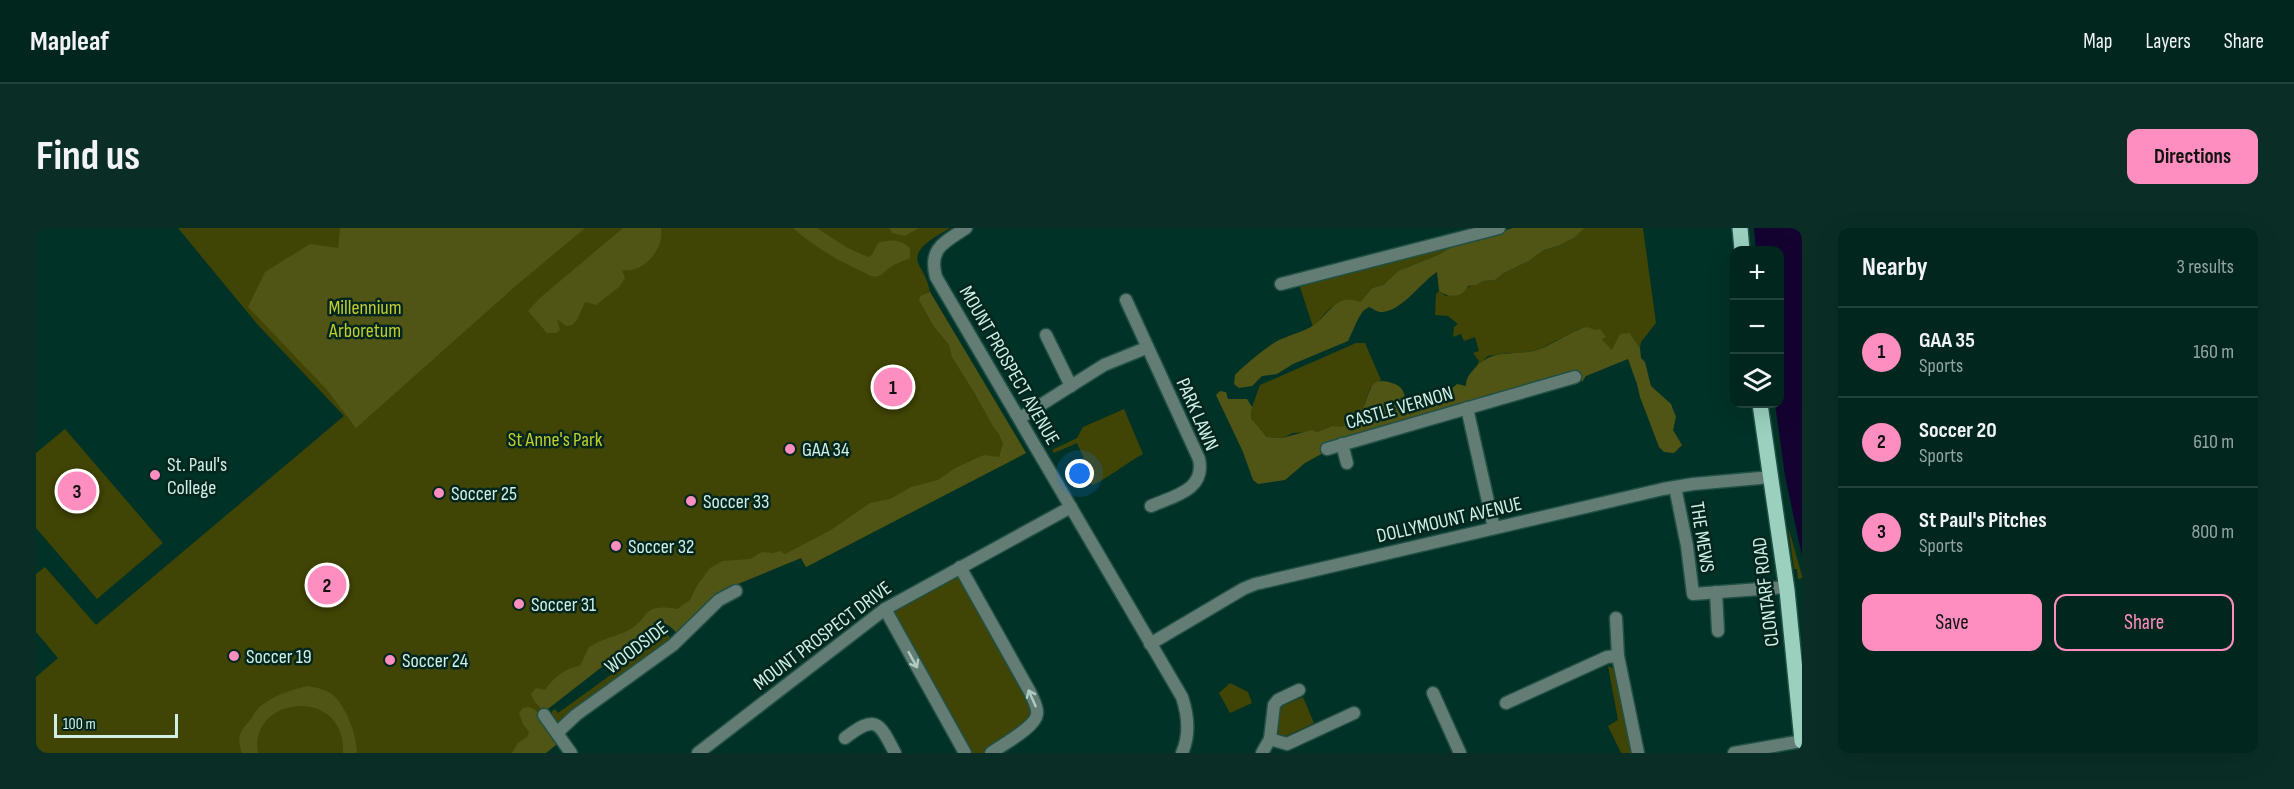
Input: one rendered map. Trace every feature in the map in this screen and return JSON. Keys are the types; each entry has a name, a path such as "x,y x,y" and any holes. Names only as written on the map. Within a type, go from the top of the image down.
{"main road":[{"path":"1740,228 1742,246"},
{"name":"CLONTARF ROAD","path":"1761,408 1787,587 1802,741"}],"street":[{"name":"MOUNT PROSPECT AVENUE","path":"966,228 937,250 933,259 936,277 1182,698 1188,714 1185,747 1182,753"},
{"path":"1281,284 1499,228"},
{"name":"PARK LAWN","path":"1126,300 1146,348 1199,459 1202,471 1198,481 1192,487 1151,506"},
{"path":"1046,335 1071,386"},
{"path":"1020,418 1104,365 1146,348"},
{"name":"CASTLE VERNON","path":"1328,448 1467,408 1554,388 1575,376"},
{"name":"CASTLE VERNON","path":"1467,408 1494,528"},
{"name":"CASTLE VERNON","path":"1342,444 1347,464"},
{"name":"DOLLYMOUNT AVENUE","path":"1150,644 1254,584 1675,487 1771,477"},
{"name":"THE MEWS","path":"1675,487 1687,546 1693,594 1716,592"},
{"name":"MOUNT PROSPECT DRIVE","path":"698,753 885,609 1071,507"},
{"path":"960,567 1030,692 1037,709 1037,717 1033,724 991,753"},
{"path":"1718,632 1716,592 1787,587"},
{"name":"WOODSIDE","path":"558,734 576,715 673,645 719,600 736,591"},
{"path":"885,609 965,753"},
{"path":"1616,618 1618,656 1638,753"},
{"path":"1506,703 1607,657 1618,656"},
{"path":"1262,753 1270,739 1274,705 1278,700 1299,690"},
{"path":"1433,693 1460,753"},
{"path":"1270,739 1287,744 1354,713"},
{"path":"544,715 571,753"},
{"path":"845,738 862,724 873,724 881,728 895,753"},
{"path":"1734,753 1802,741"}],"green space":[{"name":"St Anne's Park","path":"178,228 950,228 922,248 918,253 919,265 930,292 1026,453 806,567 801,558 728,588 677,633 668,625 657,624 598,667 541,714 557,744 546,753 36,753 36,677 58,658 36,632 36,574 45,567 96,625 344,416 257,324"},
{"name":"Millennium Arboretum","path":"340,228 585,228 511,290 356,428 327,390 248,307 265,272 310,244 338,248"},
{"path":"623,228 661,228 660,244 656,252 638,268 622,270 625,278 619,287 596,305 585,302 577,320 572,325 566,326 557,319 560,330 556,333 547,333 528,311 540,298"},
{"path":"793,228 817,228 846,247 868,257 872,255 878,243 899,241 910,248 910,258 892,266 880,275 871,276 830,255"},
{"path":"889,228 919,228 905,236 892,233"},
{"path":"1513,228 1585,228 1574,238 1544,250 1495,280 1468,286 1459,295 1451,296 1439,291 1437,272 1398,306 1383,312 1369,307 1363,311 1348,341 1293,364 1277,374 1262,376 1252,386 1239,388 1234,384 1235,375 1263,351 1279,340 1314,325 1339,302 1352,300 1360,302 1372,288 1383,285 1398,271 1438,255 1458,243"},
{"path":"1585,228 1643,228 1656,323 1641,342 1640,348 1630,333 1612,351 1595,330 1579,329 1540,349 1524,353 1488,356 1477,366 1479,361 1473,353 1479,351 1475,337 1464,341 1461,334 1453,337 1454,327 1458,324 1448,316 1435,315 1436,294 1439,291 1446,296 1483,281 1495,280 1544,250 1574,238"},
{"path":"1458,243 1438,255 1398,271 1383,285 1372,288 1360,302 1351,301 1338,304 1328,310 1313,327 1299,284"},
{"path":"930,292 1026,453 806,567 801,558 728,588 677,633 668,625 657,624 544,712 531,694 536,688 545,690 560,674 580,666 589,647 629,630 648,612 657,608 677,609 690,600 696,587 710,568 723,561 750,559 762,552 780,551 785,554 831,530 870,503 890,499 911,487 938,480 955,468 984,455 999,457 1003,444 999,434 952,357 949,345 933,325 919,300 920,296"},
{"path":"1587,327 1600,329 1606,337 1602,339 1612,350 1620,334 1630,333 1640,348 1641,358 1645,362 1651,386 1671,404 1676,417 1673,430 1682,445 1674,453 1664,452 1659,447 1628,359 1586,376 1582,382 1577,371 1334,447 1305,463 1285,480 1258,484 1253,480 1243,452 1216,395 1220,391 1226,392 1228,399 1247,399 1252,407 1251,418 1267,437 1282,438 1312,430 1317,432 1332,426 1342,427 1354,419 1362,411 1372,386 1380,381 1399,386 1405,399 1416,403 1423,401 1427,406 1449,399 1450,390 1457,384 1466,386 1471,373 1489,357 1531,352"},
{"path":"1356,343 1365,343 1381,380 1370,388 1362,411 1342,428 1332,426 1317,432 1293,433 1282,438 1267,437 1251,418 1252,407 1260,385"},
{"path":"1124,409 1143,454 1093,485 1085,481 1084,475 1088,468 1077,443 1054,453 1052,450 1077,438 1083,427"},
{"path":"65,429 163,543 97,599 36,528 36,453"},
{"path":"1788,526 1802,576 1798,579 1797,569 1794,569"},
{"path":"958,575 963,580 1033,712 1033,719 986,753 970,753 895,614 895,610"},
{"path":"665,632 670,637 668,643 560,722 554,721 552,711 555,709 558,713 659,640 657,635"},
{"path":"1608,666 1615,669 1633,753 1621,753 1608,726 1618,720"},
{"path":"1230,683 1248,692 1252,703 1230,713 1219,693"},
{"path":"307,686 327,691 337,699 351,725 357,753 343,753 340,731 330,716 315,708 298,706 281,710 267,719 259,734 258,753 242,753 239,742 240,734 256,711 273,698"},
{"path":"1303,697 1314,723 1284,737 1278,735 1279,714 1282,706"},
{"path":"529,707 545,720 557,744 546,753 512,753 518,743 528,736 529,732 519,713 523,708"}],"shaded area":[{"path":"1754,228 1802,228 1802,556 1785,476 1776,408 1784,408 1784,246 1756,246"}],"place":[{"name":"GAA 35","path":"893,387"},
{"name":"GAA 34","path":"790,449"},
{"name":"St. Paul's College","path":"155,475"},
{"name":"St Paul's Pitches","path":"77,491"},
{"name":"Soccer 25","path":"439,493"},
{"name":"Soccer 33","path":"691,501"},
{"name":"Soccer 32","path":"616,546"},
{"name":"Soccer 20","path":"327,585"},
{"name":"Soccer 31","path":"519,604"},
{"name":"Soccer 19","path":"234,656"},
{"name":"Soccer 24","path":"390,660"}]}
